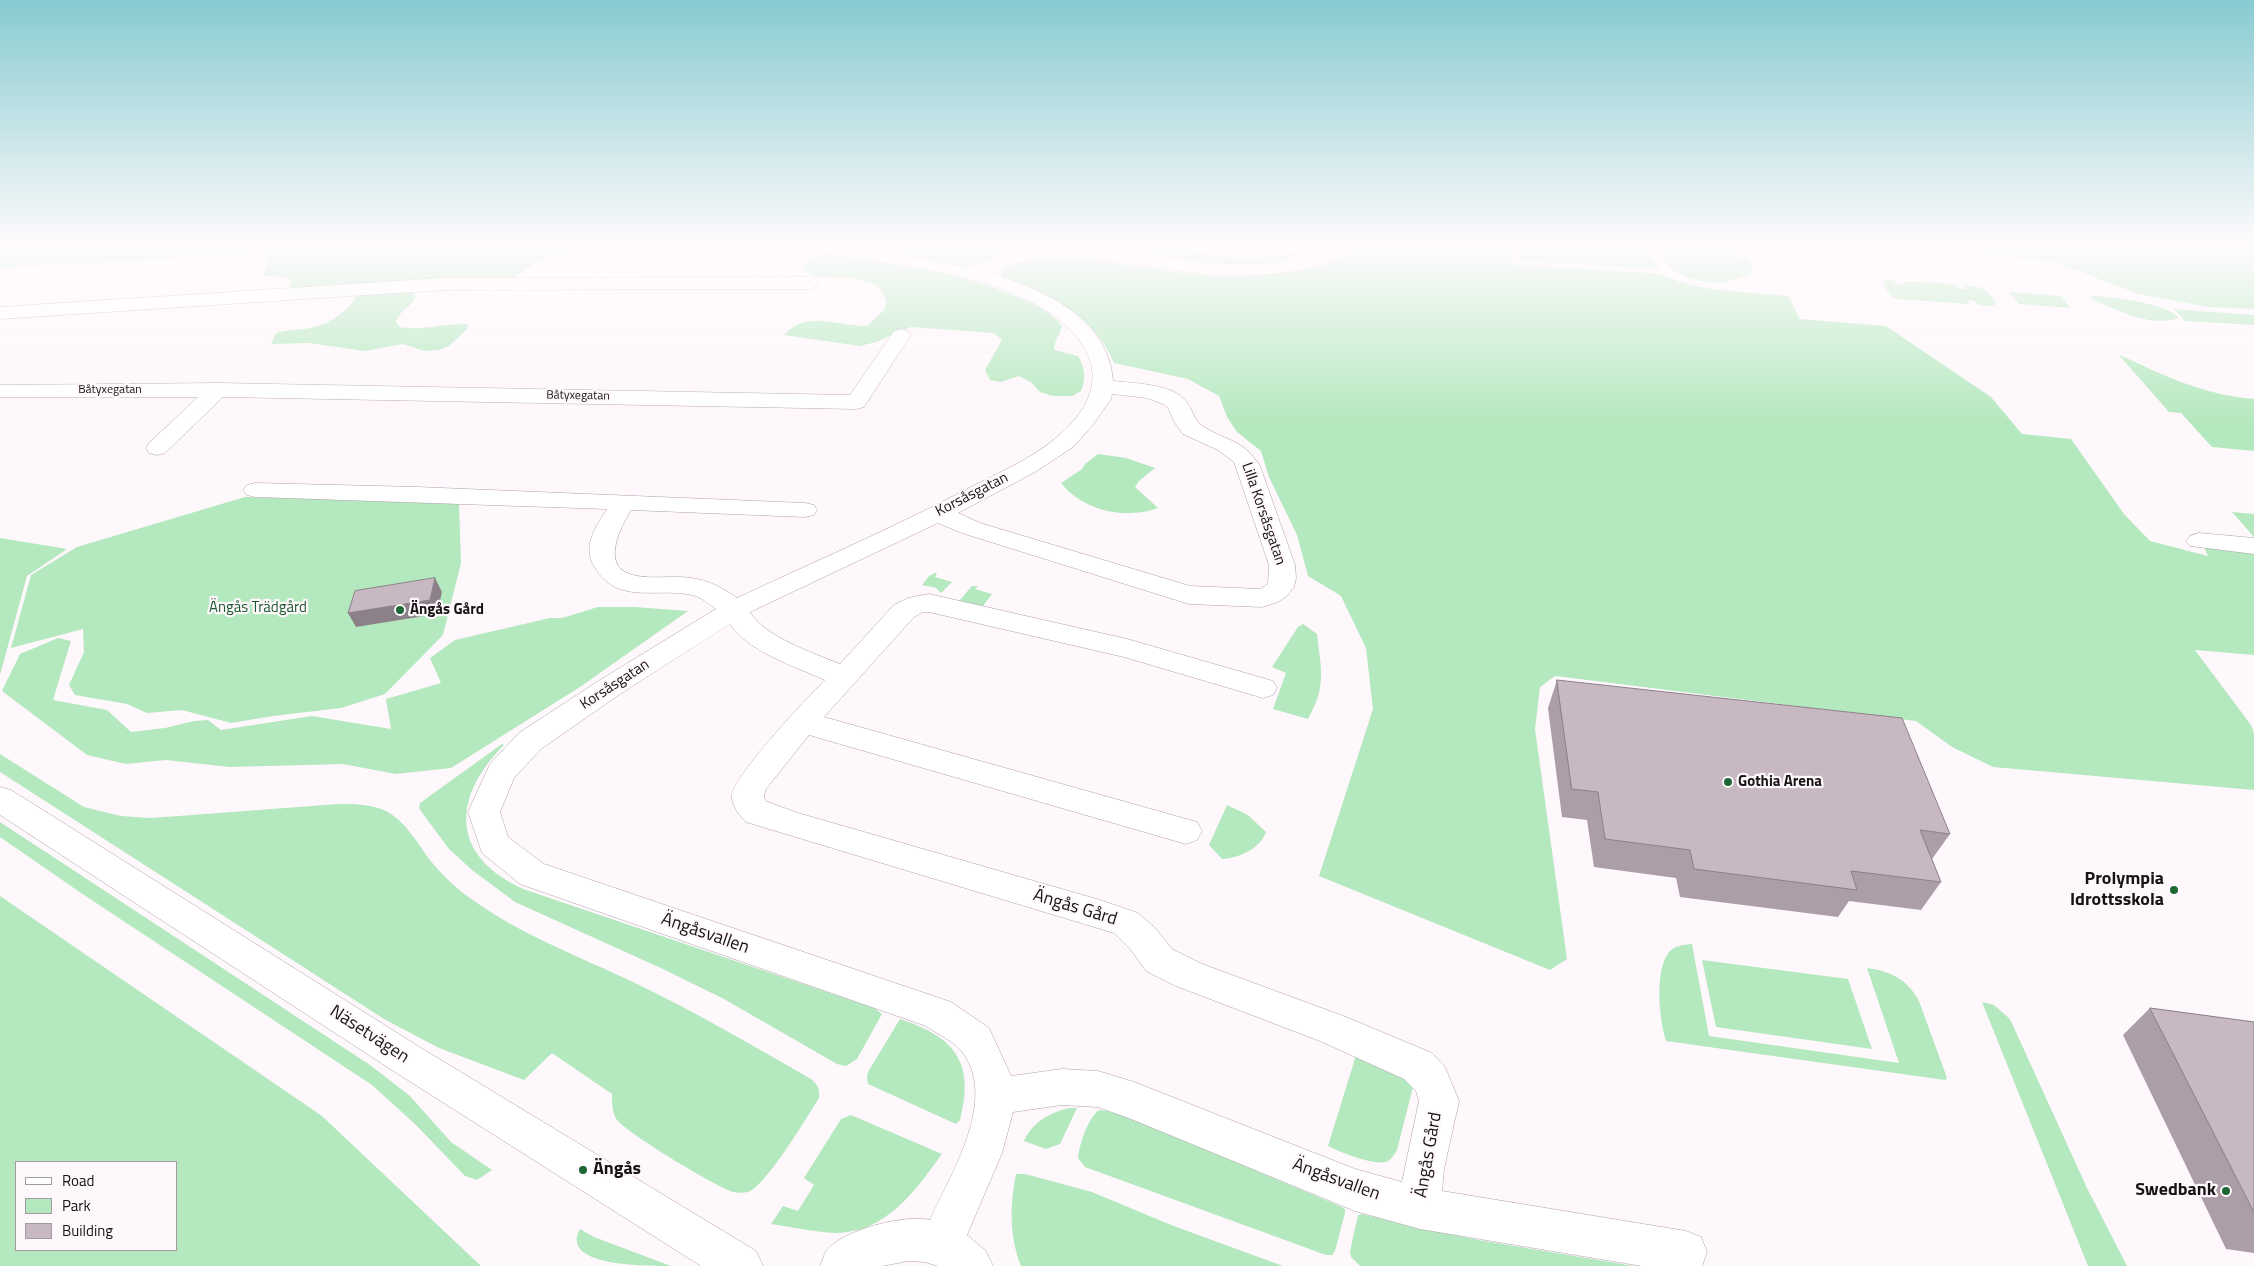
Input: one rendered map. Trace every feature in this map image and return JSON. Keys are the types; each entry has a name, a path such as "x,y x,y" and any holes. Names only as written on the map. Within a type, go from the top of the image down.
{"street":[{"path":"0,313 85,307"},
{"path":"1052,307 1085,332 1097,351 1102,367 1103,386"},
{"name":"Båtyxegatan","path":"0,391 392,390 856,402 902,335"},
{"name":"Lilla Korsåsgatan","path":"938,514 970,528 1189,596 1262,598 1272,595 1283,585 1282,565 1253,484 1251,471 1243,456 1222,443 1190,428 1181,407 1170,398 1103,386"},
{"name":"Korsåsgatan","path":"530,741 610,687 735,609 938,514 1027,467 1065,442 1100,399 1103,386"},
{"path":"158,448 220,389"},
{"path":"255,490 417,494 622,504 805,510"},
{"path":"622,504 601,542 602,556 610,573 618,579 638,584 688,586 702,589 735,609 747,629 792,654 845,677"},
{"path":"2199,541 2254,546"},
{"name":"Ängås Gård","path":"1263,688 1128,648 929,603 918,604 904,611 803,722 752,784 748,795 751,807 757,812 798,826 1100,914 1126,924 1143,940 1159,960 1188,975 1333,1029 1418,1066 1432,1080 1439,1101 1424,1169 1420,1208"},
{"path":"803,722 1186,831"},
{"name":"Ängåsvallen","path":"530,741 501,772 484,812 494,844 532,874 938,1014 975,1040 989,1067 996,1096 992,1120 981,1153 956,1255"},
{"name":"Näsetvägen","path":"0,799 416,1065 741,1266"},
{"name":"Ängåsvallen","path":"996,1096 1062,1087 1098,1089 1134,1101 1355,1190 1420,1208 1686,1252"},
{"path":"842,1266 854,1255 883,1242 912,1238 956,1255"}],"green space":[{"path":"348,307 408,307 400,314 396,322 400,327 417,328 468,324 467,329 449,346 439,350 424,351 403,344 365,351 309,343 271,344 276,333 321,325 334,319"},
{"path":"885,307 1038,307 1062,326 1054,350 1078,356 1084,377 1081,391 1072,396 1053,396 1040,392 1032,383 1019,376 1001,382 990,380 985,370 1002,340 994,333 911,327 876,342 860,346 784,335 793,327 813,321 867,326"},
{"path":"1065,307 1794,307 1800,319 1886,326 1991,397 2022,434 2071,439 2124,514 2150,541 2208,556 2204,547 2254,553 2254,655 2195,650 2251,725 2254,733 2254,790 1993,767 1952,747 1916,721 1555,676 1540,687 1535,729 1567,959 1550,970 1319,876 1373,709 1366,648 1341,596 1308,576 1297,535 1269,477 1261,451 1237,432 1227,417 1219,396 1188,379 1114,363 1094,331"},
{"path":"2110,307 2160,307 2179,318 2157,321 2124,313"},
{"path":"2210,307 2254,307 2254,309"},
{"path":"2174,309 2254,315 2254,325 2185,321"},
{"path":"2118,354 2201,389 2254,399 2254,451 2212,447 2181,413 2169,412"},
{"path":"1098,454 1126,458 1155,468 1139,481 1135,487 1158,508 1146,512 1132,513 1106,511 1070,493 1061,483 1082,469 1085,464"},
{"name":"Ängås Trädgård","path":"245,497 459,503 461,563 443,635 385,694 341,708 231,723 182,710 147,713 127,704 75,695 69,685 84,652 83,629 11,648 31,575 77,547"},
{"path":"2232,512 2254,514 2254,537"},
{"path":"0,538 67,549 27,576 0,675"},
{"path":"937,573 935,577 952,582 941,593 936,588 922,585 929,576"},
{"path":"972,586 978,586 975,589 992,594 983,606 959,601"},
{"path":"598,607 635,607 688,611 580,687 451,768 396,774 343,764 229,767 166,760 126,764 87,755 2,691 20,654 58,638 71,641 53,700 107,710 131,732 208,720 221,730 312,716 391,729 386,699 441,683 430,658 455,640 550,618 562,618"},
{"path":"1303,624 1317,634 1321,668 1318,696 1308,719 1273,709 1286,673 1272,667 1298,627"},
{"path":"502,744 504,745 486,765 474,786 467,806 467,826 472,844 483,861 501,877 526,890 874,1008 882,1014 857,1059 846,1066 837,1064 724,999 663,969 515,902 472,870 449,849 419,808 420,803"},
{"path":"0,754 84,807 121,816 150,818 338,804 362,805 386,811 405,826 429,859 453,885 489,911 548,943 654,992 744,1041 811,1079 818,1087 819,1098 786,1150 756,1187 748,1192 741,1193 723,1188 672,1159 624,1127 614,1114 612,1094 552,1053 524,1080 439,1048 384,1019 0,772"},
{"path":"1227,805 1248,815 1266,832 1254,848 1235,857 1222,859 1209,845"},
{"path":"0,822 370,1065 410,1096 451,1142 492,1170 477,1180 465,1176 416,1125 372,1085 84,895 0,837"},
{"path":"0,896 322,1116 481,1266 0,1266"},
{"path":"1692,944 1709,1036 1899,1063 1867,968 1876,969 1898,978 1910,987 1915,994 1947,1078 1945,1080 1666,1041 1661,1020 1659,994 1662,969 1665,959 1672,949"},
{"path":"1702,960 1848,979 1872,1049 1716,1027"},
{"path":"1982,1002 1994,1005 2010,1019 2087,1188 2127,1266 2088,1266"},
{"path":"900,1019 935,1034 956,1054 962,1067 965,1082 960,1120 956,1124 868,1084 868,1072"},
{"path":"1357,1052 1414,1083 1397,1150 1391,1159 1386,1162 1365,1160 1328,1146"},
{"path":"1069,1108 1077,1108 1060,1144 1046,1149 1024,1141 1042,1119"},
{"path":"1099,1110 1117,1112 1342,1207 1345,1209 1345,1213 1335,1251 1332,1255 1326,1255 1085,1167 1078,1158 1080,1146 1091,1120"},
{"path":"851,1115 942,1154 921,1182 898,1207 884,1218 869,1226 853,1231 835,1233 771,1224 783,1206 798,1211 814,1185 804,1178 841,1119"},
{"path":"1016,1174 1025,1174 1092,1192 1171,1225 1283,1266 1021,1266 1014,1243 1012,1220"},
{"path":"1362,1214 1417,1228 1479,1240 1634,1266 1360,1266 1351,1257 1350,1251 1358,1215"},
{"path":"580,1229 594,1237 671,1266 624,1264 592,1257 581,1250 577,1241"}],"building":[{"path":"435,578 430,600 348,613 355,591"},
{"name":"Gothia Arena","path":"1557,680 1902,718 1950,834 1920,830 1941,882 1851,871 1857,890 1694,869 1690,850 1605,839 1598,792 1572,789"},
{"path":"2150,1008 2254,1022 2254,1212"}],"place":[{"name":"Ängås Gård","path":"400,610"},
{"name":"Gothia Arena","path":"1728,782"},
{"name":"Prolympia Idrottsskola","path":"2174,890"},
{"name":"Ängås","path":"583,1170"},
{"name":"Swedbank","path":"2226,1191"}]}
